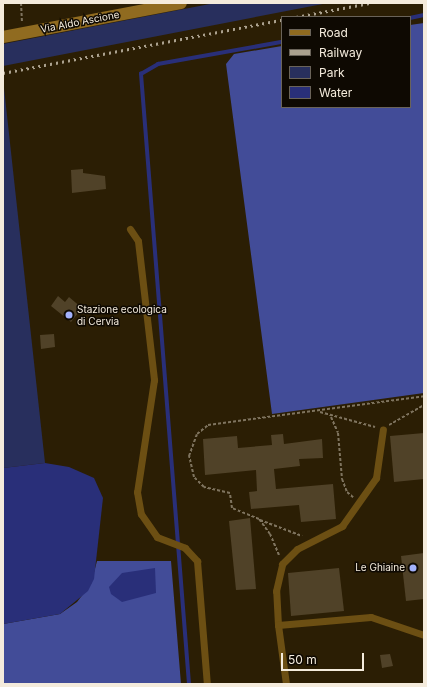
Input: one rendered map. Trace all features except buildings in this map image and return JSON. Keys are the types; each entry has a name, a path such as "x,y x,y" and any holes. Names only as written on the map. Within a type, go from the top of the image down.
{"street":[{"name":"Via Aldo Ascione","path":"3,37 181,3"}],"lane":[{"path":"130,229 138,242 154,380 137,492 145,520 156,537 173,545 184,548 197,561 207,684"},
{"path":"286,684 278,625 276,591 282,564 297,549 342,526 360,502 376,478 383,429"},
{"path":"278,625 371,617 424,635"}],"path":[{"path":"20,3 22,22"},
{"path":"317,540 284,532 259,519 232,508 230,493 204,487 194,478 190,445 208,425 424,396"},
{"path":"319,411 330,417 351,418 383,429 424,404"},
{"path":"330,417 338,432 342,479 347,492 360,502"},
{"path":"259,519 270,534 282,564"}],"green space":[{"path":"215,3 328,3 3,66 3,44"},
{"path":"3,79 45,463 3,468"}],"shaded area":[{"path":"424,23 424,393 272,414 226,64 234,54 281,46 281,108 411,108 411,25"},
{"path":"97,561 171,561 181,684 3,684 3,624 60,614 77,602 91,584"}],"water":[{"path":"45,463 69,467 94,478 103,498 94,579 88,591 60,614 3,624 3,468"},
{"path":"155,568 156,593 122,602 111,594 109,587 122,573"}],"waterway":[{"path":"411,18 424,15"},
{"path":"189,684 141,74 158,64 281,42"}],"railway":[{"path":"301,16 370,3"},
{"path":"3,73 281,20"}],"place":[{"name":"Stazione ecologica di Cervia","path":"69,315"},
{"name":"Le Ghiaine","path":"413,568"}]}
